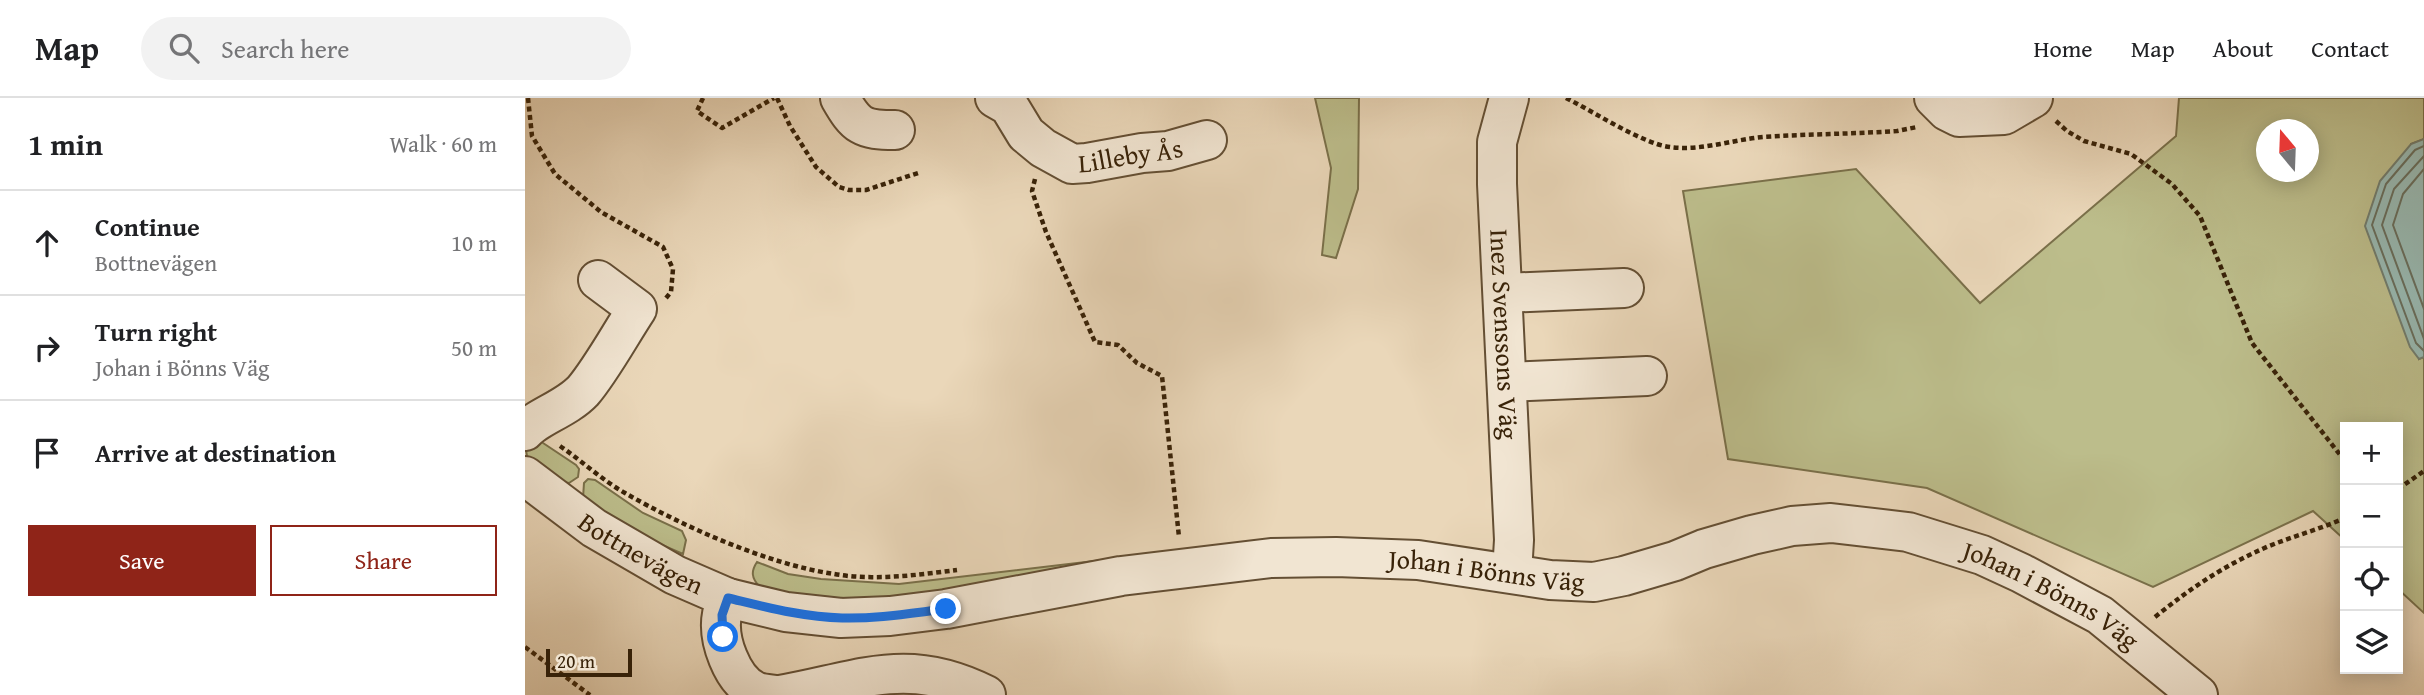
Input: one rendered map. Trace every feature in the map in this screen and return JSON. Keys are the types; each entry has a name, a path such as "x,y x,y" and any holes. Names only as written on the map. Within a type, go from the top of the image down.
{"street":[{"path":"840,98 858,125 873,130 895,130"},
{"name":"Lilleby Ås","path":"995,98 1009,106 1026,134 1043,148 1072,164 1168,151 1207,139"},
{"name":"Inez Svenssons Väg","path":"1509,98 1497,142 1497,184 1514,540 1512,573"},
{"path":"1940,105 1959,117 2004,115 2033,98"},
{"path":"525,431 530,425 565,406 583,390 637,309 598,280"},
{"path":"1504,293 1624,288"},
{"path":"1507,382 1647,376"},
{"name":"Bottnevägen","path":"525,476 594,528 675,575 728,598 722,615 723,637 731,664 743,682 757,692 778,695 898,672 927,673 959,681 986,695"},
{"name":"Johan i Bönns Väg","path":"728,598 786,612 841,618 890,616 1121,576 1271,558 1336,556 1418,560 1550,580 1594,582 1675,561 1716,545 1792,526 1831,523 1908,532 1982,555 2021,573 2100,615 2197,695"}],"path":[{"path":"528,98 532,136 555,174 601,212 663,247 673,270"},
{"path":"703,98 697,111 722,128 775,98 816,167 839,187 866,190 918,173"},
{"path":"1566,98 1634,134 1658,144 1675,147 1762,137 1897,131 1924,125 1940,105"},
{"path":"2033,98 2067,131 2084,141 2131,154 2182,194 2200,216 2252,342 2340,455"},
{"path":"1043,148 1032,191 1046,232 1095,342 1118,345 1137,363 1162,376 1180,541"},
{"path":"2403,486 2424,471"},
{"path":"2134,641 2147,624 2189,589 2214,573 2270,546 2340,520"},
{"path":"525,647 590,695"}],"green space":[{"path":"1315,98 1359,98 1358,189 1336,258 1322,255 1331,168"},
{"path":"2179,98 2424,98 2424,139 2411,144 2419,359 2424,357 2424,613 2403,594 2403,422 2340,422 2340,535 2313,511 2153,587 1927,488 1728,459 1683,191 1856,169 1980,303 2176,136"},
{"path":"534,437 576,465 579,469 578,477 569,483 563,482 527,456 525,445"},
{"path":"588,479 595,480 643,513 682,531 686,540 683,554 632,532 583,498 584,483"},
{"path":"1111,559 881,603 798,596 760,587 753,574 757,562 788,574 899,584"}],"water":[{"path":"2424,139 2424,357 2419,359 2410,347 2365,226 2380,181 2411,144"}],"route":[{"path":"723,637 722,615 728,598 786,612 841,618 890,616 946,609"}]}
